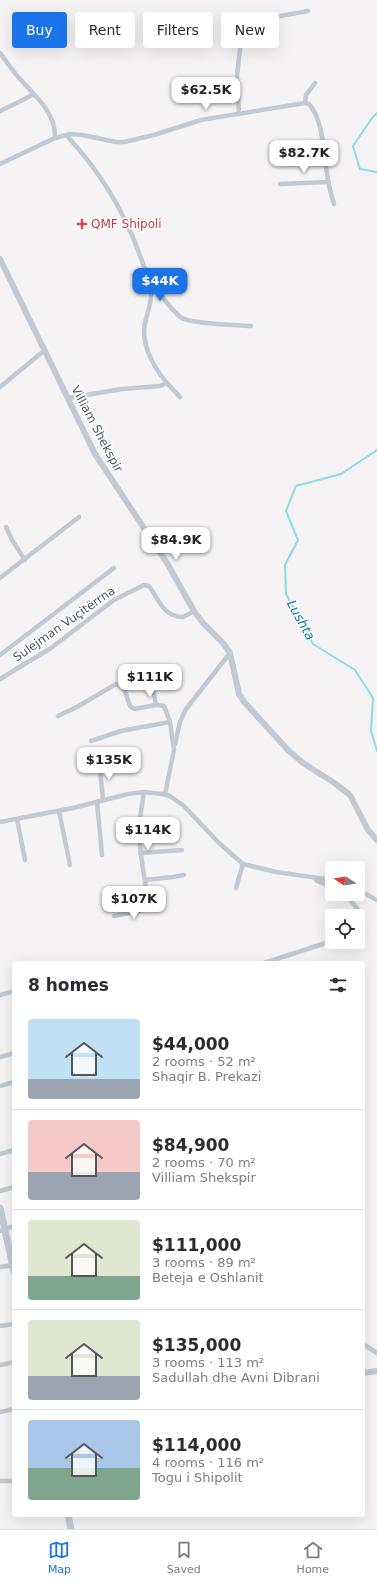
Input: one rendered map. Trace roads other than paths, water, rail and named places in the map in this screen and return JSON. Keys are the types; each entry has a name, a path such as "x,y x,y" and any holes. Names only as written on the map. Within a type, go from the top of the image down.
{"main road":[{"path":"0,1208 2,1230 12,1260"},
{"path":"68,1517 71,1529"}],"street":[{"path":"239,114 237,76 240,49 238,32 240,25 242,23 308,11"},
{"path":"0,52 19,79 52,118 55,138"},
{"path":"305,103 306,95 315,83"},
{"path":"0,111 24,100 33,94"},
{"path":"0,164 55,138 66,135 82,135 116,142 124,142 154,135 201,120 305,103 309,104 312,108 322,135 334,204"},
{"path":"66,135 90,160 133,234 147,275 151,282 181,318 200,322 251,326"},
{"path":"280,184 329,182"},
{"name":"Villiam Shekspir","path":"0,259 101,464 167,563 194,611 203,623 224,644 230,653 239,694 245,703 288,750 303,763 350,795 368,830 377,840"},
{"path":"151,282 152,298 146,319 144,335 153,362 167,383 180,397"},
{"path":"0,387 45,350"},
{"path":"68,398 122,389 160,386 167,383"},
{"path":"0,578 79,517"},
{"path":"6,527 12,540 25,560"},
{"name":"Sulejman Vuçitërrna","path":"0,655 114,568"},
{"name":"Sulejman Vuçitërrna","path":"0,679 51,648 114,600 144,586 149,586 162,607 169,614 183,617 194,611"},
{"path":"174,745 180,722 186,710 230,653"},
{"path":"145,683 154,693 156,705"},
{"path":"58,716 77,707 116,684 123,686 130,706 134,709 156,705 164,706 170,722 174,745 174,754 165,794"},
{"path":"91,740 122,731 170,722"},
{"path":"103,800 100,770 105,768 120,768"},
{"path":"114,916 143,910 147,907 148,901 140,853 140,821 144,792"},
{"path":"0,822 59,811 144,792 165,794 184,806 219,843 243,864 325,879"},
{"path":"97,802 102,855"},
{"path":"59,811 70,865"},
{"path":"18,819 26,860"},
{"path":"140,853 182,850"},
{"path":"236,888 243,864"},
{"path":"145,880 184,875"},
{"path":"315,878 317,881 325,884"},
{"path":"365,894 377,900"},
{"path":"351,901 358,909"},
{"path":"270,961 325,943"},
{"path":"0,995 12,992"},
{"path":"0,1057 12,1054"},
{"path":"0,1086 12,1083"},
{"path":"0,1154 12,1151"},
{"path":"0,1191 12,1188"},
{"path":"2,1230 12,1227"},
{"path":"0,1267 12,1263"},
{"path":"0,1326 12,1324"},
{"path":"365,1345 377,1353"},
{"path":"0,1365 12,1362"},
{"path":"365,1373 377,1371"},
{"path":"0,1412 12,1409"},
{"path":"0,1481 12,1481"}],"waterway":[{"name":"Lushta","path":"377,113 353,146 360,169 377,172"},
{"name":"Lushta","path":"377,450 341,474 296,486 286,511 298,540 285,565 286,594 313,644 355,670 373,698 371,731 377,751"}],"place":[{"name":"QMF Shipoli","path":"82,224"}]}
